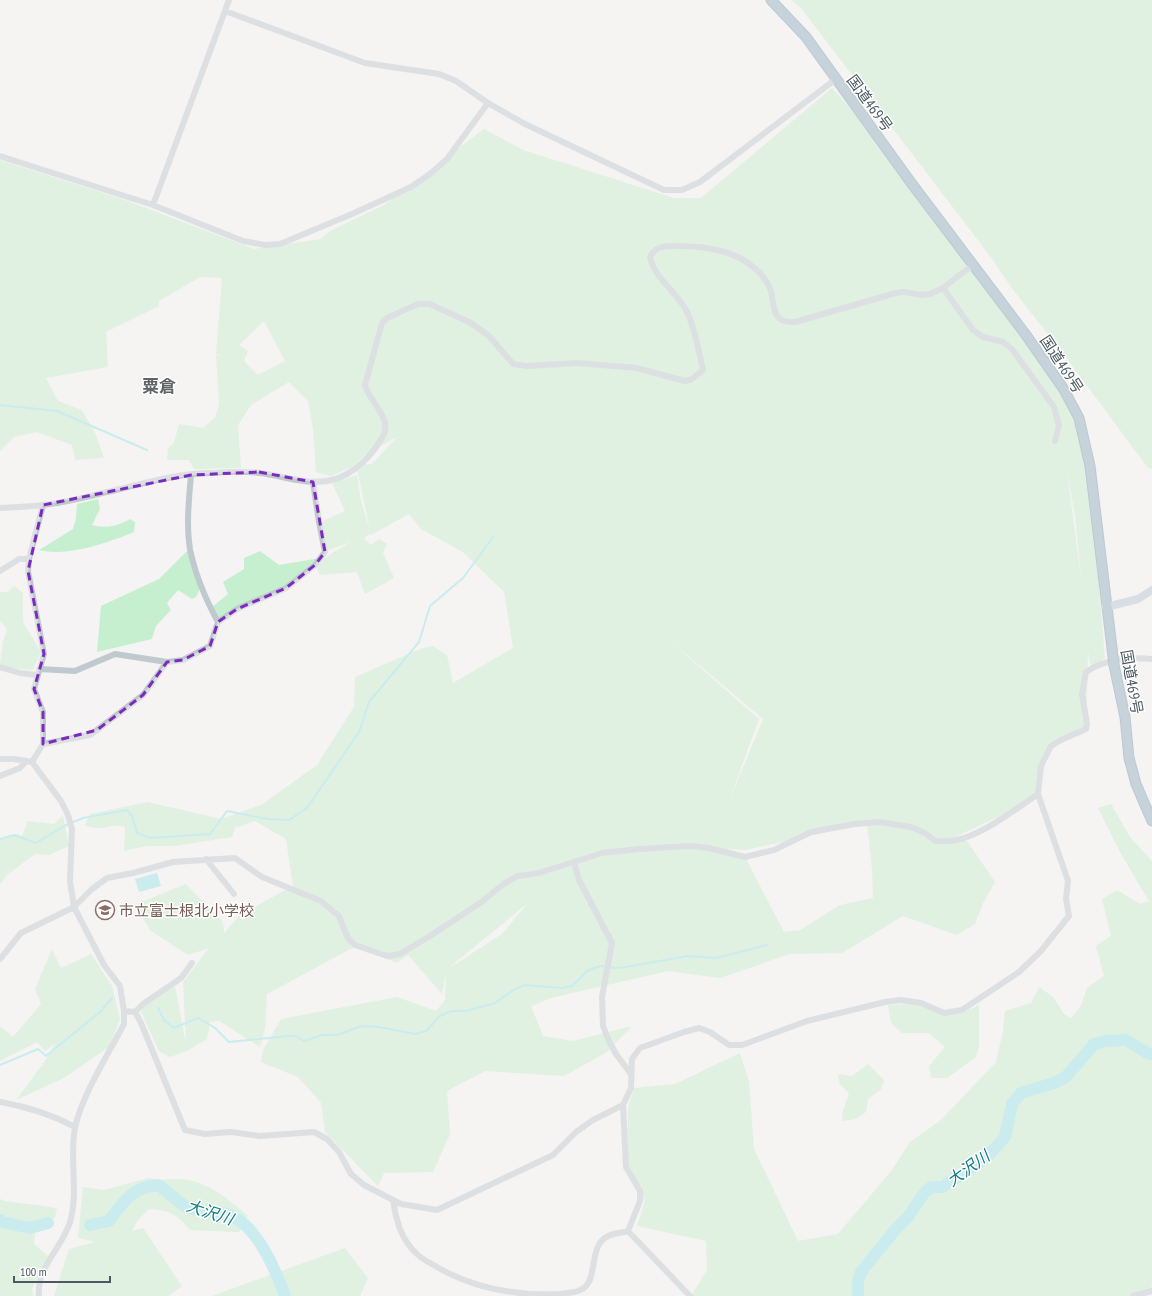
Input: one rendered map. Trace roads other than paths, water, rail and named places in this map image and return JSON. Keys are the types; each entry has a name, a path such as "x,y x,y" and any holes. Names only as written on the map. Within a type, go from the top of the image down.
{"highway":[{"name":"国道469号","path":"771,0 806,37 912,184 974,264 1063,388 1079,418 1090,466 1114,666 1125,717 1132,771 1152,821"}],"main road":[{"path":"1106,607 1138,599 1152,590"}],"street":[{"path":"153,205 229,0"},
{"path":"225,11 364,63 439,74 456,81 488,103 525,124 664,190 682,190 700,182 836,79"},
{"path":"0,156 153,205 244,241 265,245 280,244 352,214 411,187 447,160 488,103"},
{"path":"0,508 43,505 191,474 259,472 313,482 331,480 348,474 356,468 384,436 386,429 385,422 367,392 365,385 380,328 387,318 418,304 430,304 471,323 489,336 513,364 527,366 578,363 636,368 685,381 692,379 703,370 697,342 684,306 655,271 651,263 650,257 656,249 666,246 703,247 735,255 754,267 766,280 776,316 781,320 788,322 861,304 896,293 922,295 930,294 943,288 974,264"},
{"path":"943,288 973,330 983,337 1003,342 1012,350 1054,407 1059,426 1055,440"},
{"path":"191,474 188,516 190,550 210,607 218,622"},
{"path":"0,667 20,673 75,671 115,654 167,662 183,660 210,646 218,622 237,609 286,588 315,565 325,552 318,522 313,482"},
{"path":"0,776 20,768 29,761 43,744 43,712 34,689 44,654 28,571 28,559 43,505"},
{"path":"0,571 19,559 28,559"},
{"path":"628,1231 640,1202 640,1191 626,1167 623,1106 631,1088 632,1059 640,1048 699,1028 710,1032 729,1045 742,1045 807,1021 885,1002 901,1000 921,1003 944,1013 962,1010 1019,972 1040,952 1069,916 1066,899 1068,881 1038,794 1041,766 1051,746 1086,729 1087,724 1082,694 1086,672 1096,666 1131,657 1152,659"},
{"path":"43,744 90,735 139,699 151,686 167,662"},
{"path":"0,760 29,761 61,801 68,815 72,829 70,881 74,907 104,965 120,986 124,1011 124,1024 84,1101 75,1127 72,1151 74,1205 70,1223 49,1259 41,1280 39,1296"},
{"path":"0,959 21,933 74,907 92,889 107,878 133,873 173,862 235,858 262,877 321,901 339,916 348,938 355,945 387,956 400,954 430,936 518,876 539,873 602,854 639,849 690,846 750,856 774,850 811,832 856,824 879,822 912,827 925,833 934,841 956,840 965,838 1014,812 1038,794"},
{"path":"206,859 234,894"},
{"path":"574,862 579,880 612,943 605,974 602,997 603,1026 616,1054 631,1074"},
{"path":"135,1012 143,1004 181,978 192,963"},
{"path":"124,1011 135,1012"},
{"path":"135,1012 141,1022 185,1130 205,1134 231,1132 260,1136 314,1132 327,1139 339,1152 351,1174 364,1185 393,1200 428,1209 437,1210 450,1205 553,1155 576,1132 593,1120 623,1106"},
{"path":"1,1102 30,1107 58,1117 75,1127"},
{"path":"393,1200 396,1221 410,1246 423,1260 448,1274 487,1289 509,1294 550,1295 577,1292 586,1287 590,1280 597,1246 607,1236 628,1231"},
{"path":"628,1231 690,1296"},
{"path":"1133,1296 1152,1291"}],"water":[{"path":"157,873 161,886 139,892 135,879"}],"waterway":[{"path":"0,405 57,411 147,450"},
{"path":"0,839 14,835 36,843 64,826 83,818 127,810 132,816 137,833 150,838 210,834 227,811 268,819 289,820 307,808 359,732 369,702 419,642 430,606 463,578 493,537"},
{"path":"158,1008 164,1020 174,1028 198,1018 215,1028 229,1042 288,1036 295,1036 304,1041 322,1035 337,1035 362,1026 379,1027 416,1034 426,1031 440,1016 452,1011 466,1011 495,1003 515,989 525,985 562,988 572,986 587,971 600,966 615,968 626,967 688,956 716,958 767,945"},
{"path":"0,1065 38,1049 46,1056 100,1012 112,998"},
{"name":"大沢川","path":"858,1296 858,1282 861,1272 895,1230 908,1217 925,1192 932,1187 942,1187 976,1165 988,1156 1005,1137 1012,1104 1021,1093 1054,1083 1066,1077 1094,1044 1106,1041 1126,1040 1147,1053 1152,1054"},
{"name":"大沢川","path":"90,1225 109,1221 124,1202 135,1192 158,1185 187,1207 227,1214 241,1222 250,1230 265,1251 277,1275 285,1296"},
{"name":"大沢川","path":"0,1220 2,1222 30,1228 48,1223"}],"place":[{"name":"市立富士根北小学校","path":"105,910"}],"district":[{"name":"粟倉","path":"159,386"}]}
